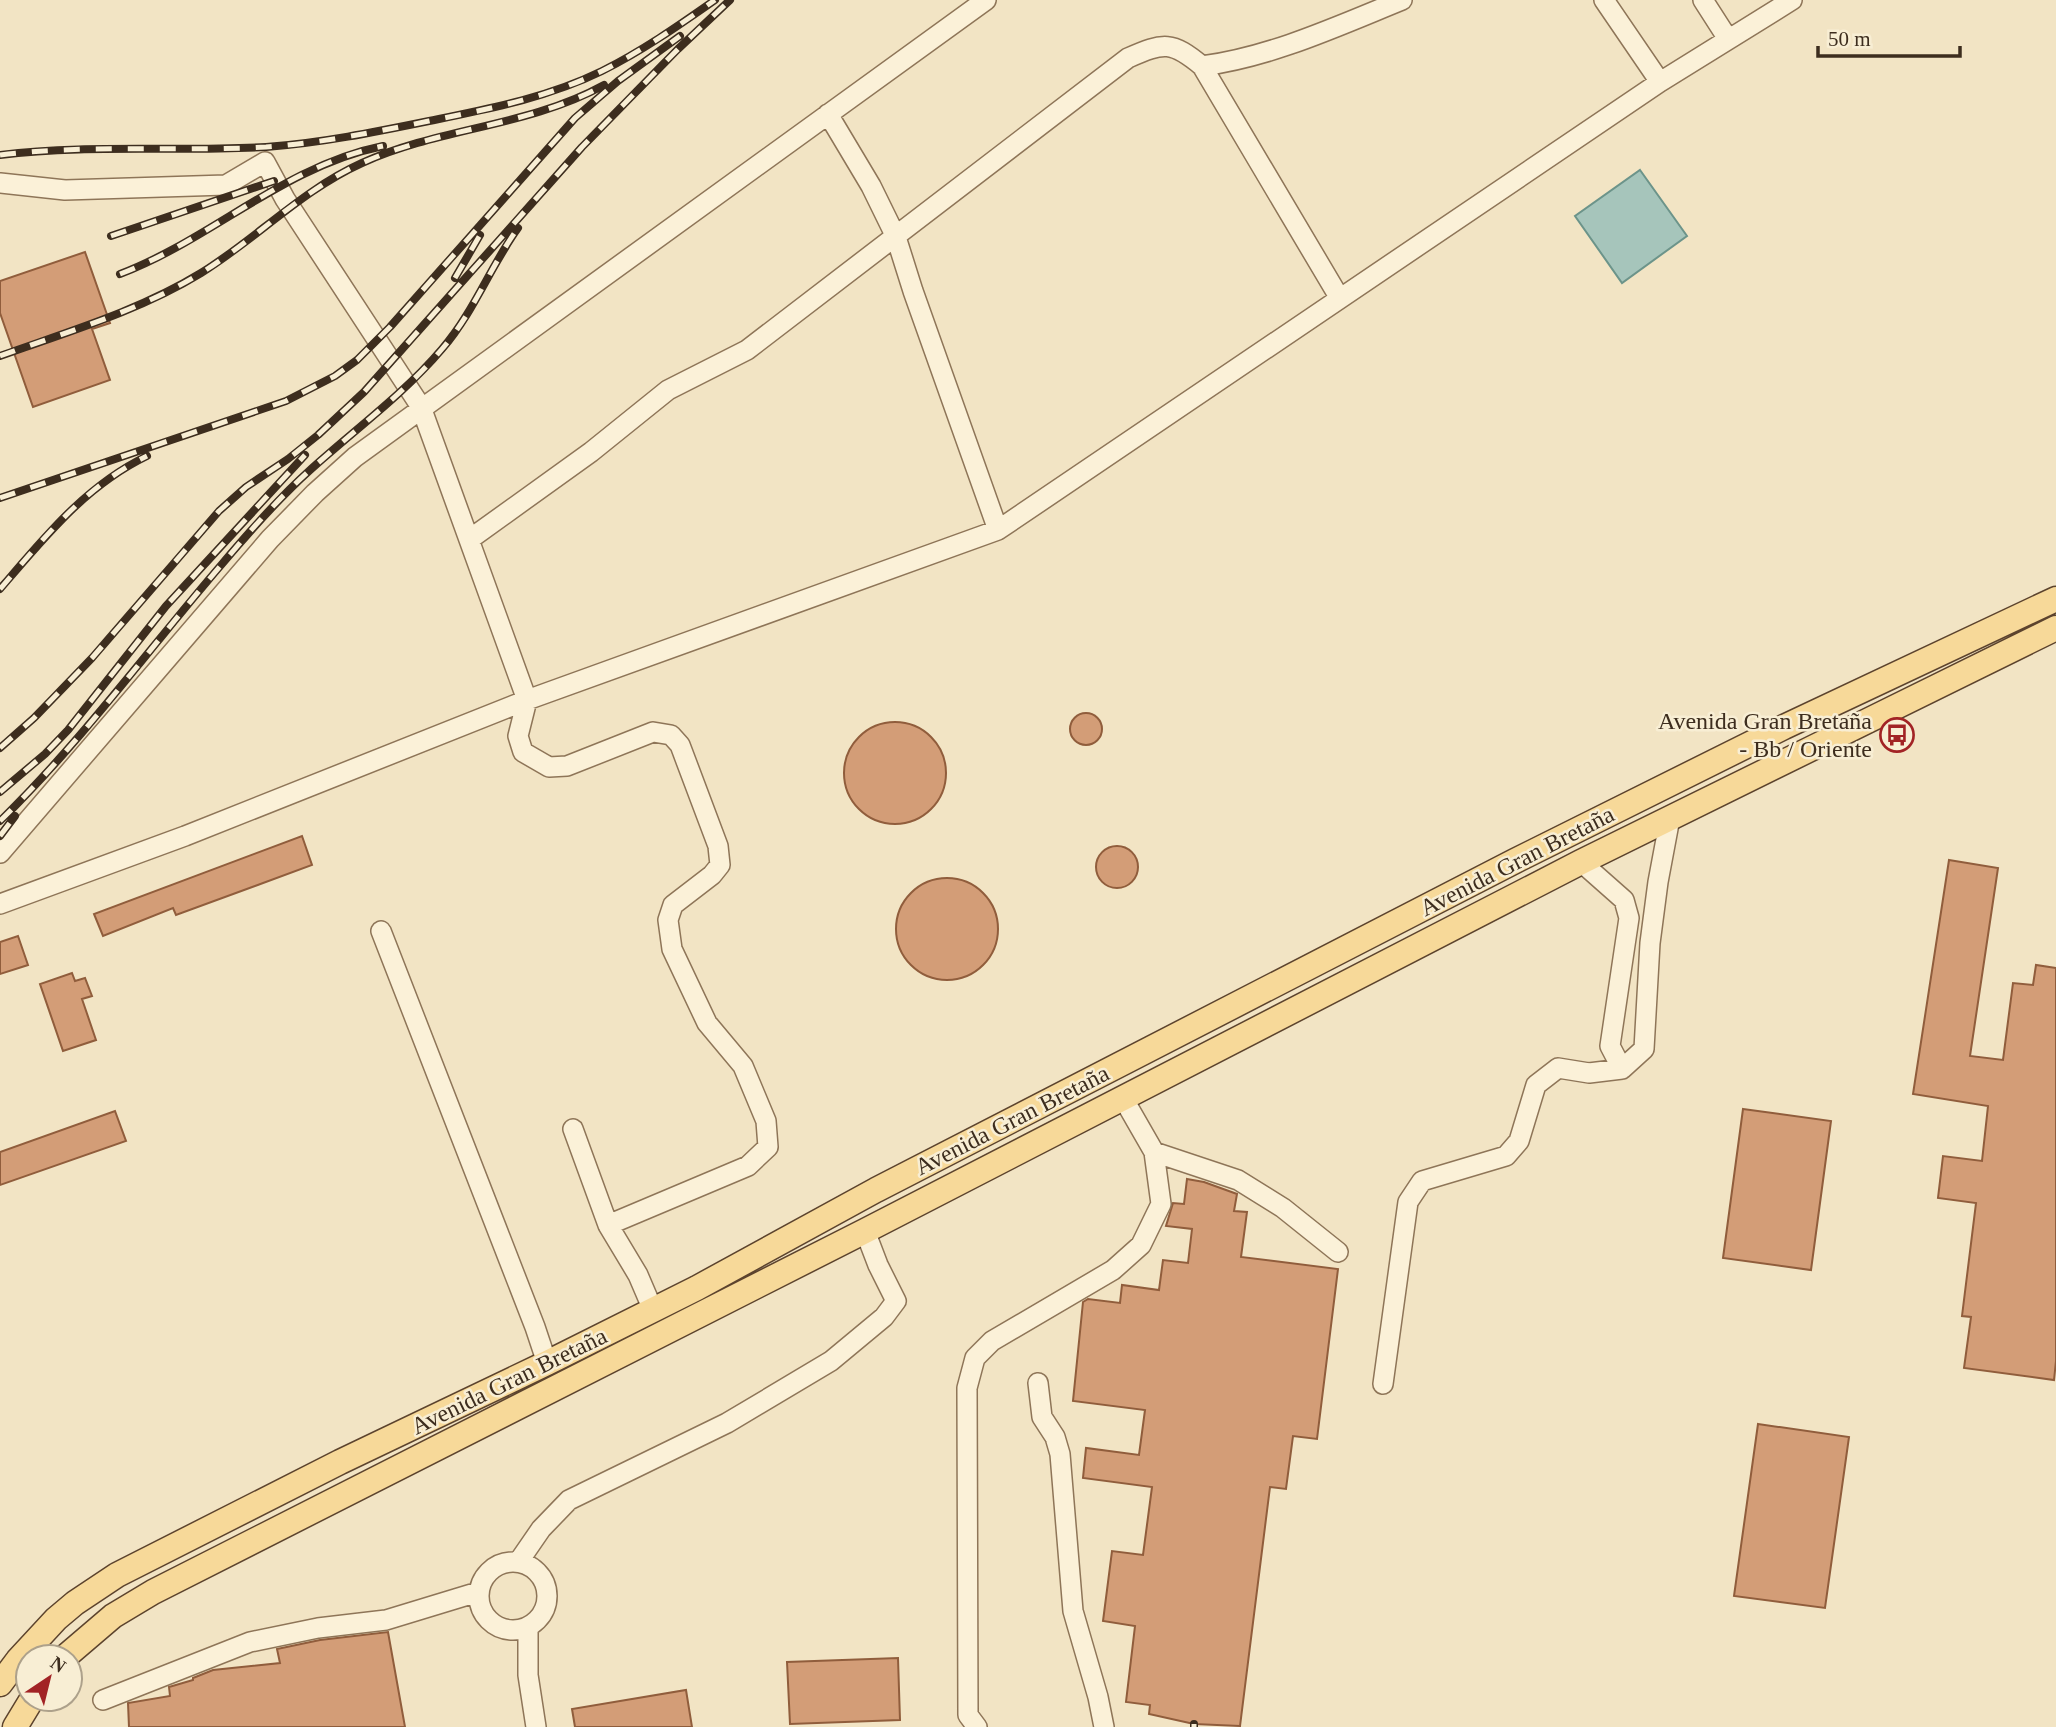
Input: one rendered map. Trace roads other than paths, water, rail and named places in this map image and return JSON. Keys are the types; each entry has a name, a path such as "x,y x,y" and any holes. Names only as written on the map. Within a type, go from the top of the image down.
{"main road":[{"name":"Avenida Gran Bretaña","path":"0,1684 56,1619 117,1575 340,1462 653,1310 876,1190 1527,855 1784,727 2056,599"},
{"name":"Avenida Gran Bretaña","path":"81,1643 113,1616 152,1592 865,1231 1581,862 2056,628"}],"lane":[{"path":"0,853 270,539 355,457 986,0"},
{"path":"1202,66 1244,58 1320,33 1402,0"},
{"path":"1604,0 1660,82"},
{"path":"1703,0 1728,39"},
{"path":"0,904 186,836 527,700 998,530 1660,82 1792,0"},
{"path":"470,538 591,452 668,390 747,350 1128,58 1155,46 1181,48 1202,66 1339,297"},
{"path":"828,114 871,186 896,237 998,530"},
{"path":"0,183 65,190 226,186 265,162 285,199 421,407 527,700 518,736 523,752 549,767 567,766 653,732 671,735 680,746 718,846 720,866 673,905 668,920 672,949 707,1023 743,1066 766,1121 768,1147 748,1166 608,1225"},
{"path":"1383,1384 1408,1202 1422,1181 1506,1156 1519,1141 1536,1085 1558,1068 1589,1073 1622,1069 1644,1049 1650,943 1670,818"},
{"path":"1581,862 1623,900 1629,918 1610,1046 1622,1069"},
{"path":"381,931 547,1363"},
{"path":"1626,947 1650,943"},
{"path":"977,1727 968,1715 968,1388 975,1358 992,1341 1113,1270 1141,1245 1161,1204 1154,1152 1123,1098"},
{"path":"573,1129 608,1225 638,1275 653,1310"},
{"path":"1154,1152 1238,1180 1283,1208 1338,1252"},
{"path":"519,1561 541,1529 569,1500 727,1423 831,1361 884,1317 896,1301 865,1231"},
{"path":"1038,1383 1042,1417 1055,1437 1060,1454 1073,1611 1104,1727"},
{"path":"519,1561 533,1567 543,1578 548,1591 546,1606 539,1619 528,1628 499,1628 487,1619 480,1606 478,1592 482,1578 492,1568 505,1562 519,1561"},
{"path":"103,1700 250,1642 318,1628 386,1620 478,1592"},
{"path":"528,1628 528,1675 536,1727"}],"water":[{"path":"1640,170 1687,236 1622,283 1575,216"}],"railway":[{"path":"0,155 99,149 266,147 328,140 473,112 539,96 602,71 646,47 715,0"},
{"path":"0,748 34,718 92,658 219,511 246,487 318,435 364,392 582,147 730,0"},
{"path":"0,498 286,401 335,376 357,360 390,327 575,118 618,81 680,36"},
{"path":"0,356 153,299 221,260 319,187 362,163 422,142 545,110 604,85"},
{"path":"120,274 186,242 313,170 347,156 383,146"},
{"path":"111,236 274,181"},
{"path":"0,821 86,728 264,516 309,471 411,382 442,349 463,320 518,228"},
{"path":"455,278 480,235"},
{"path":"0,792 45,754 68,730 166,606 305,455"},
{"path":"0,589 50,532 85,498 104,482 147,456"},
{"path":"0,836 15,816"}],"place":[{"name":"Avenida Gran Bretaña - Bb / Oriente","path":"1897,735"}]}
